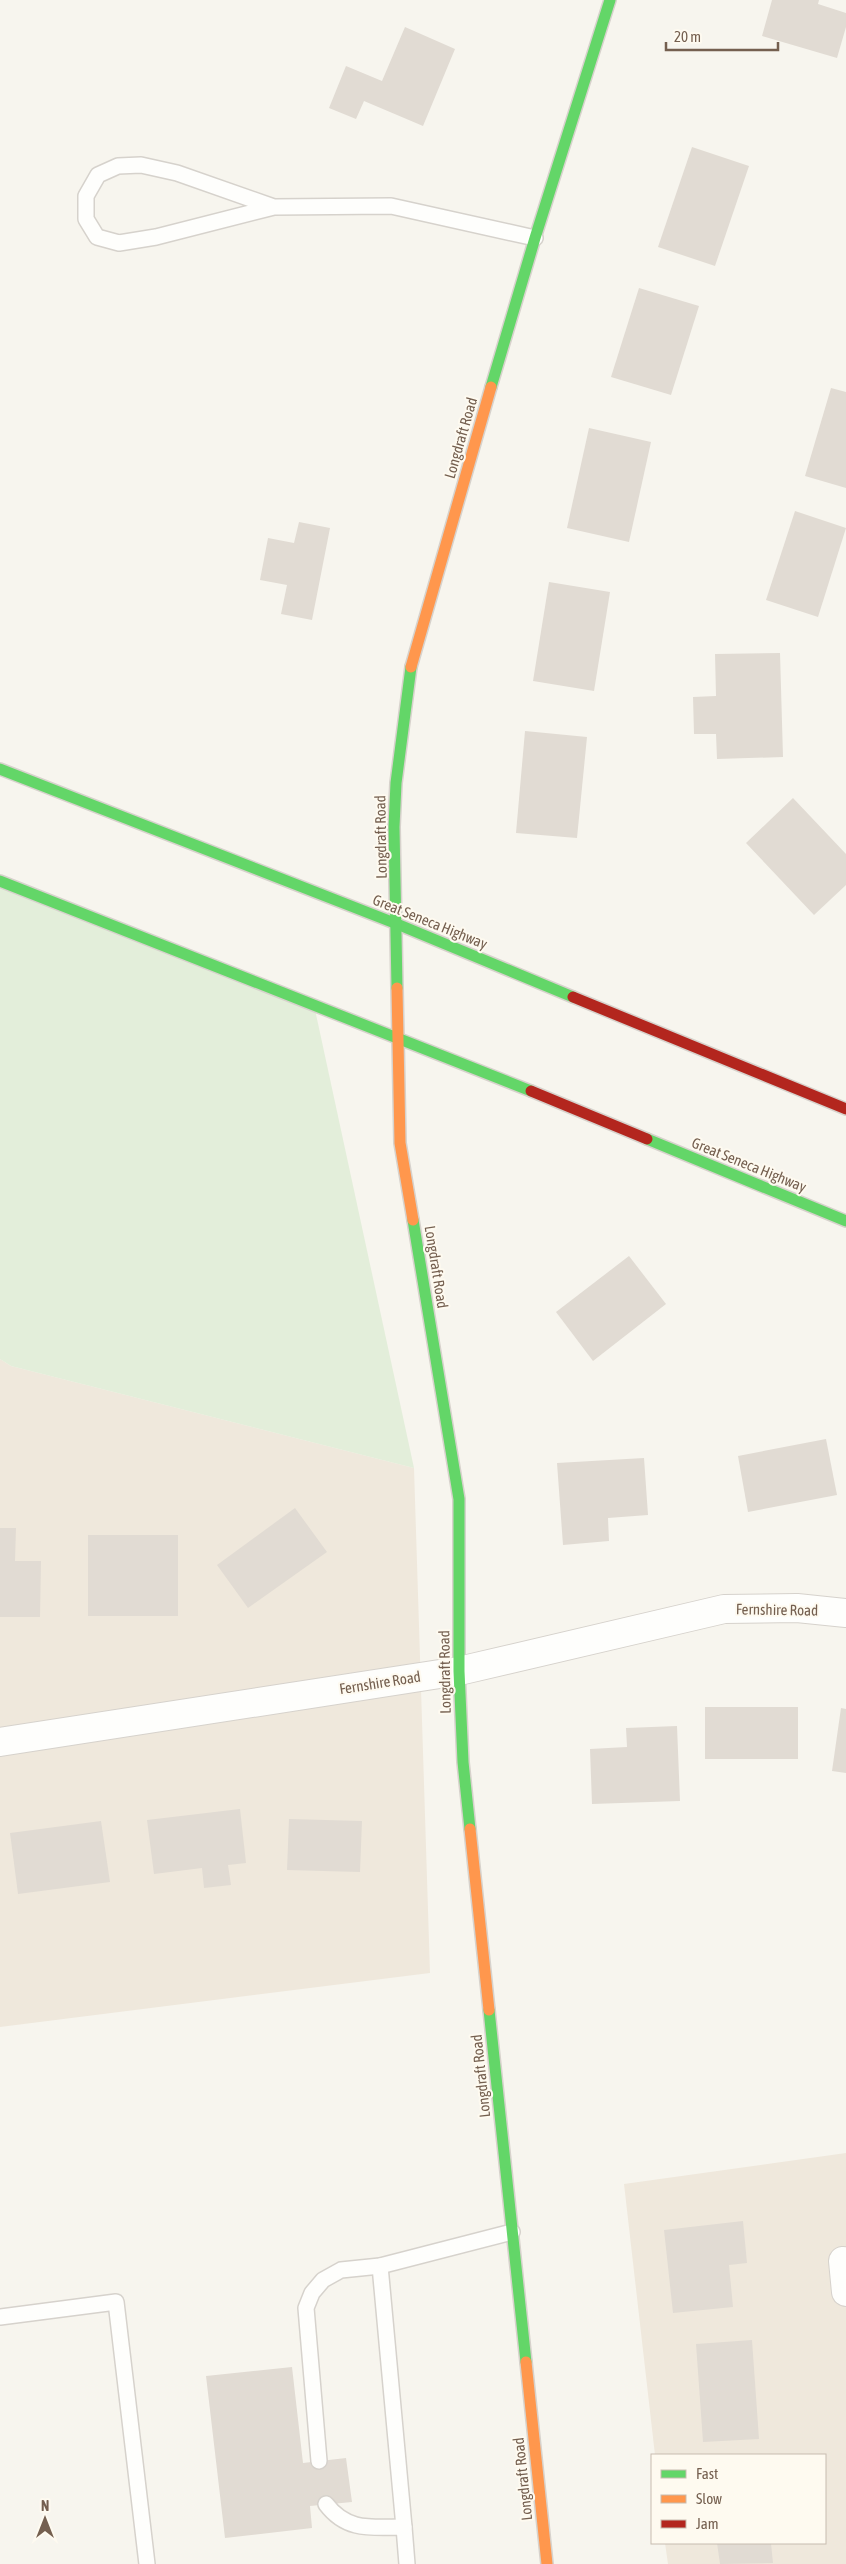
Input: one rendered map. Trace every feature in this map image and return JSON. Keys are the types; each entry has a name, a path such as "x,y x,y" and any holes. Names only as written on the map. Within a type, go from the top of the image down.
{"street":[{"name":"Longdraft Road","path":"543,2564 512,2232 463,1762 459,1671 459,1499 400,1143 394,827 396,783 411,663 535,238 610,0"},
{"name":"Great Seneca Highway","path":"0,769 397,924 846,1109"},
{"name":"Great Seneca Highway","path":"0,881 398,1037 846,1221"},
{"name":"Fernshire Road","path":"0,1742 459,1671 724,1609 797,1608 846,1613"},
{"path":"843,2261 846,2292"}],"lane":[{"path":"274,207 177,173 141,165 118,166 98,175 86,196 86,219 98,237 119,243 156,237 274,207 390,206 535,238"},
{"path":"319,2461 306,2308 312,2294 323,2280 341,2270 380,2266 512,2232"},
{"path":"380,2266 408,2564"},
{"path":"0,2317 116,2302 147,2564"},
{"path":"326,2504 335,2516 348,2524 363,2527 404,2527"}],"shaded area":[{"path":"0,1359 11,1366 414,1468 430,1973 0,2027"},
{"path":"846,2153 846,2564 668,2564 665,2544 826,2544 826,2454 655,2454 624,2184"}],"green space":[{"path":"0,881 314,1005 414,1468 11,1366 0,1359"}],"building":[{"path":"772,0 819,0 818,4 846,13 846,27 837,58 762,36"},
{"path":"405,27 455,49 423,126 364,101 356,119 329,108 346,66 382,81"},
{"path":"692,147 749,166 715,266 658,247"},
{"path":"639,288 699,306 671,395 611,377"},
{"path":"831,388 846,392 846,488 805,476"},
{"path":"589,428 651,442 629,542 567,528"},
{"path":"795,511 846,528 818,617 766,600"},
{"path":"299,522 330,528 312,620 281,614 287,585 260,580 268,538 294,543"},
{"path":"549,582 610,592 594,691 533,681"},
{"path":"780,653 783,757 717,759 716,734 694,734 693,697 716,696 715,654"},
{"path":"525,731 587,737 577,838 516,833"},
{"path":"793,798 846,854 846,885 814,915 746,843"},
{"path":"629,1256 666,1304 593,1361 556,1312"},
{"path":"826,1439 837,1495 748,1512 738,1456"},
{"path":"644,1458 648,1515 608,1518 609,1541 563,1545 557,1463"},
{"path":"295,1508 327,1552 248,1608 217,1565"},
{"path":"0,1528 16,1528 15,1561 41,1561 40,1617 0,1617"},
{"path":"88,1535 178,1535 178,1616 88,1616"},
{"path":"705,1707 798,1707 798,1759 705,1759"},
{"path":"841,1708 846,1709 846,1773 832,1771"},
{"path":"677,1726 680,1801 592,1804 590,1749 627,1747 626,1728"},
{"path":"240,1809 246,1863 228,1865 231,1885 204,1888 202,1868 154,1874 147,1820"},
{"path":"289,1819 362,1821 360,1872 287,1870"},
{"path":"101,1821 110,1882 18,1894 10,1833"},
{"path":"743,2221 747,2263 729,2265 733,2307 673,2313 664,2230"},
{"path":"752,2340 759,2439 703,2442 696,2344"},
{"path":"292,2367 303,2463 346,2458 352,2502 310,2506 312,2528 225,2538 206,2376"},
{"path":"717,2544 771,2544 773,2563 720,2564"}],"traffic: fast":[{"path":"491,387 535,238 610,0"},
{"path":"397,988 394,827 396,783 411,667"},
{"path":"0,769 397,924 573,997"},
{"path":"0,881 531,1091"},
{"path":"647,1139 846,1221"},
{"path":"413,1220 459,1499 459,1671 463,1762 470,1829"},
{"path":"489,2010 526,2362"}],"traffic: slow":[{"path":"411,667 491,387"},
{"path":"397,988 400,1143 413,1220"},
{"path":"470,1829 489,2010"},
{"path":"526,2362 547,2564"}],"traffic: jam":[{"path":"573,997 846,1109"},
{"path":"531,1091 647,1139"}]}
